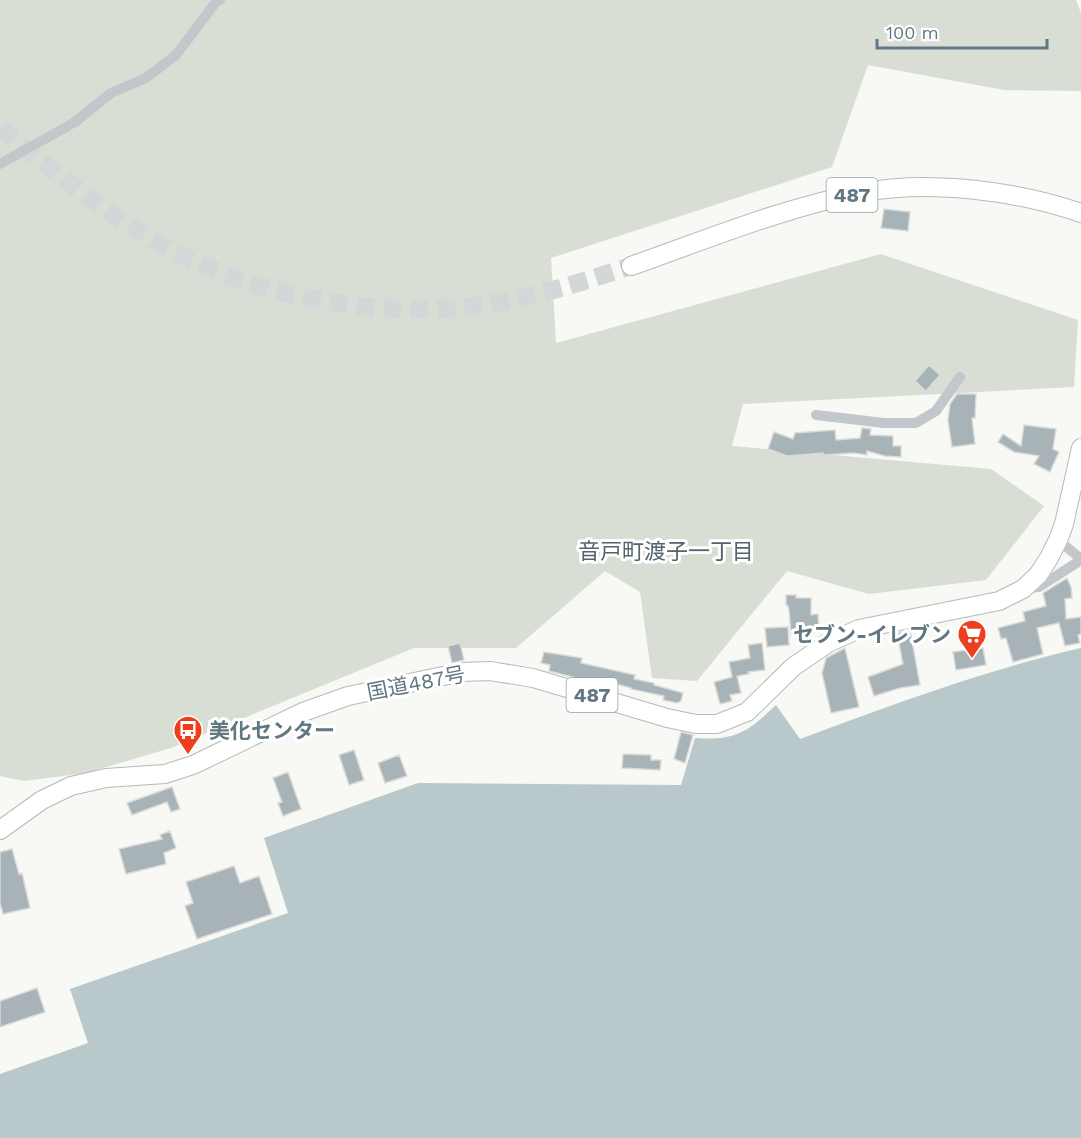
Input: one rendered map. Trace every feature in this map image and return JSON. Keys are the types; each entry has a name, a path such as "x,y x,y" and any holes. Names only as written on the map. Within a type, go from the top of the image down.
{"highway":[{"name":"487","path":"631,266 788,211 868,192 911,188 958,189 1016,195 1081,213"},
{"name":"国道487号","path":"0,830 42,800 71,786 106,778 165,774 193,765 303,712 348,696 462,672 490,671 533,678 667,718 696,724 717,724 747,712 793,667 828,643 860,629 999,601 1023,589 1038,575 1058,540 1064,524 1081,448"}],"street":[{"path":"0,164 75,122 111,93 146,78 176,54 216,2 220,0"},
{"path":"816,415 884,423 916,423 936,411 960,377"},
{"path":"1023,589 1039,586 1081,559 1058,540"}],"shaded area":[{"path":"0,0 1076,0 1081,13 1081,91 1004,90 868,65 832,167 551,258 556,343 881,254 1078,320 1074,387 743,404 732,446 991,469 1044,506 986,580 869,594 787,571 697,681 652,678 640,592 605,571 516,648 414,648 171,748 86,773 24,781 0,776"},
{"path":"1081,648 1081,1138 0,1138 0,1074 88,1043 70,989 288,913 264,838 418,783 681,785 695,738 721,738 740,733 776,705 800,739 974,677"}],"building":[{"path":"884,209 910,212 908,231 881,228"},
{"path":"929,365 940,375 926,391 915,381"},
{"path":"957,394 976,394 975,418 972,418 975,444 952,447 948,421 950,404"},
{"path":"1024,425 1056,429 1053,449 1059,452 1050,472 1034,464 1039,456 1014,452 998,442 1003,434 1021,446"},
{"path":"862,428 871,429 870,435 893,436 893,446 901,446 901,457 867,451 867,455 854,453 823,455 823,453 787,456 768,449 774,432 793,439 795,433 835,430 836,440 860,438"},
{"path":"1067,578 1072,598 1065,599 1066,619 1081,617 1081,634 1078,635 1080,643 1065,646 1059,623 1037,628 1043,654 1013,662 1006,638 1001,639 998,628 1025,621 1023,612 1046,606 1043,593"},
{"path":"786,595 811,598 811,615 818,614 819,632 791,634"},
{"path":"788,627 789,645 767,647 765,628"},
{"path":"910,630 920,685 874,696 868,677 903,664 897,633"},
{"path":"460,643 464,660 452,663 448,646"},
{"path":"762,643 765,670 737,676 741,693 730,695 732,701 720,704 714,682 732,677 729,662 750,658 748,645"},
{"path":"845,648 859,707 831,713 822,673 826,658"},
{"path":"983,648 986,665 956,670 953,652"},
{"path":"544,652 582,658 581,663 635,675 634,679 683,693 681,701 677,703 663,700 664,696 609,682 608,686 549,671 550,665 541,663"},
{"path":"681,732 693,735 685,763 674,759"},
{"path":"354,750 364,780 349,785 339,755"},
{"path":"623,754 651,755 651,760 661,760 660,770 622,768"},
{"path":"399,755 407,776 385,783 378,763"},
{"path":"288,772 301,809 283,816 278,803 282,802 273,778"},
{"path":"172,787 180,809 171,812 167,802 132,815 127,803"},
{"path":"170,831 176,848 164,853 166,864 126,874 119,849 162,839 160,835"},
{"path":"12,849 19,874 22,873 30,908 3,914 0,903 0,852"},
{"path":"234,866 240,883 259,876 272,914 197,939 185,906 193,903 186,882"},
{"path":"37,988 45,1012 0,1027 0,1001"}],"tunnel":[{"path":"0,128 99,204 162,245 236,278 276,291 317,300 401,309 442,309 482,305 539,294 631,266"}],"place":[{"name":"セブン-イレブン","path":"972,660"},
{"name":"美化センター","path":"188,756"}],"district":[{"name":"音戸町渡子一丁目","path":"666,551"}]}
